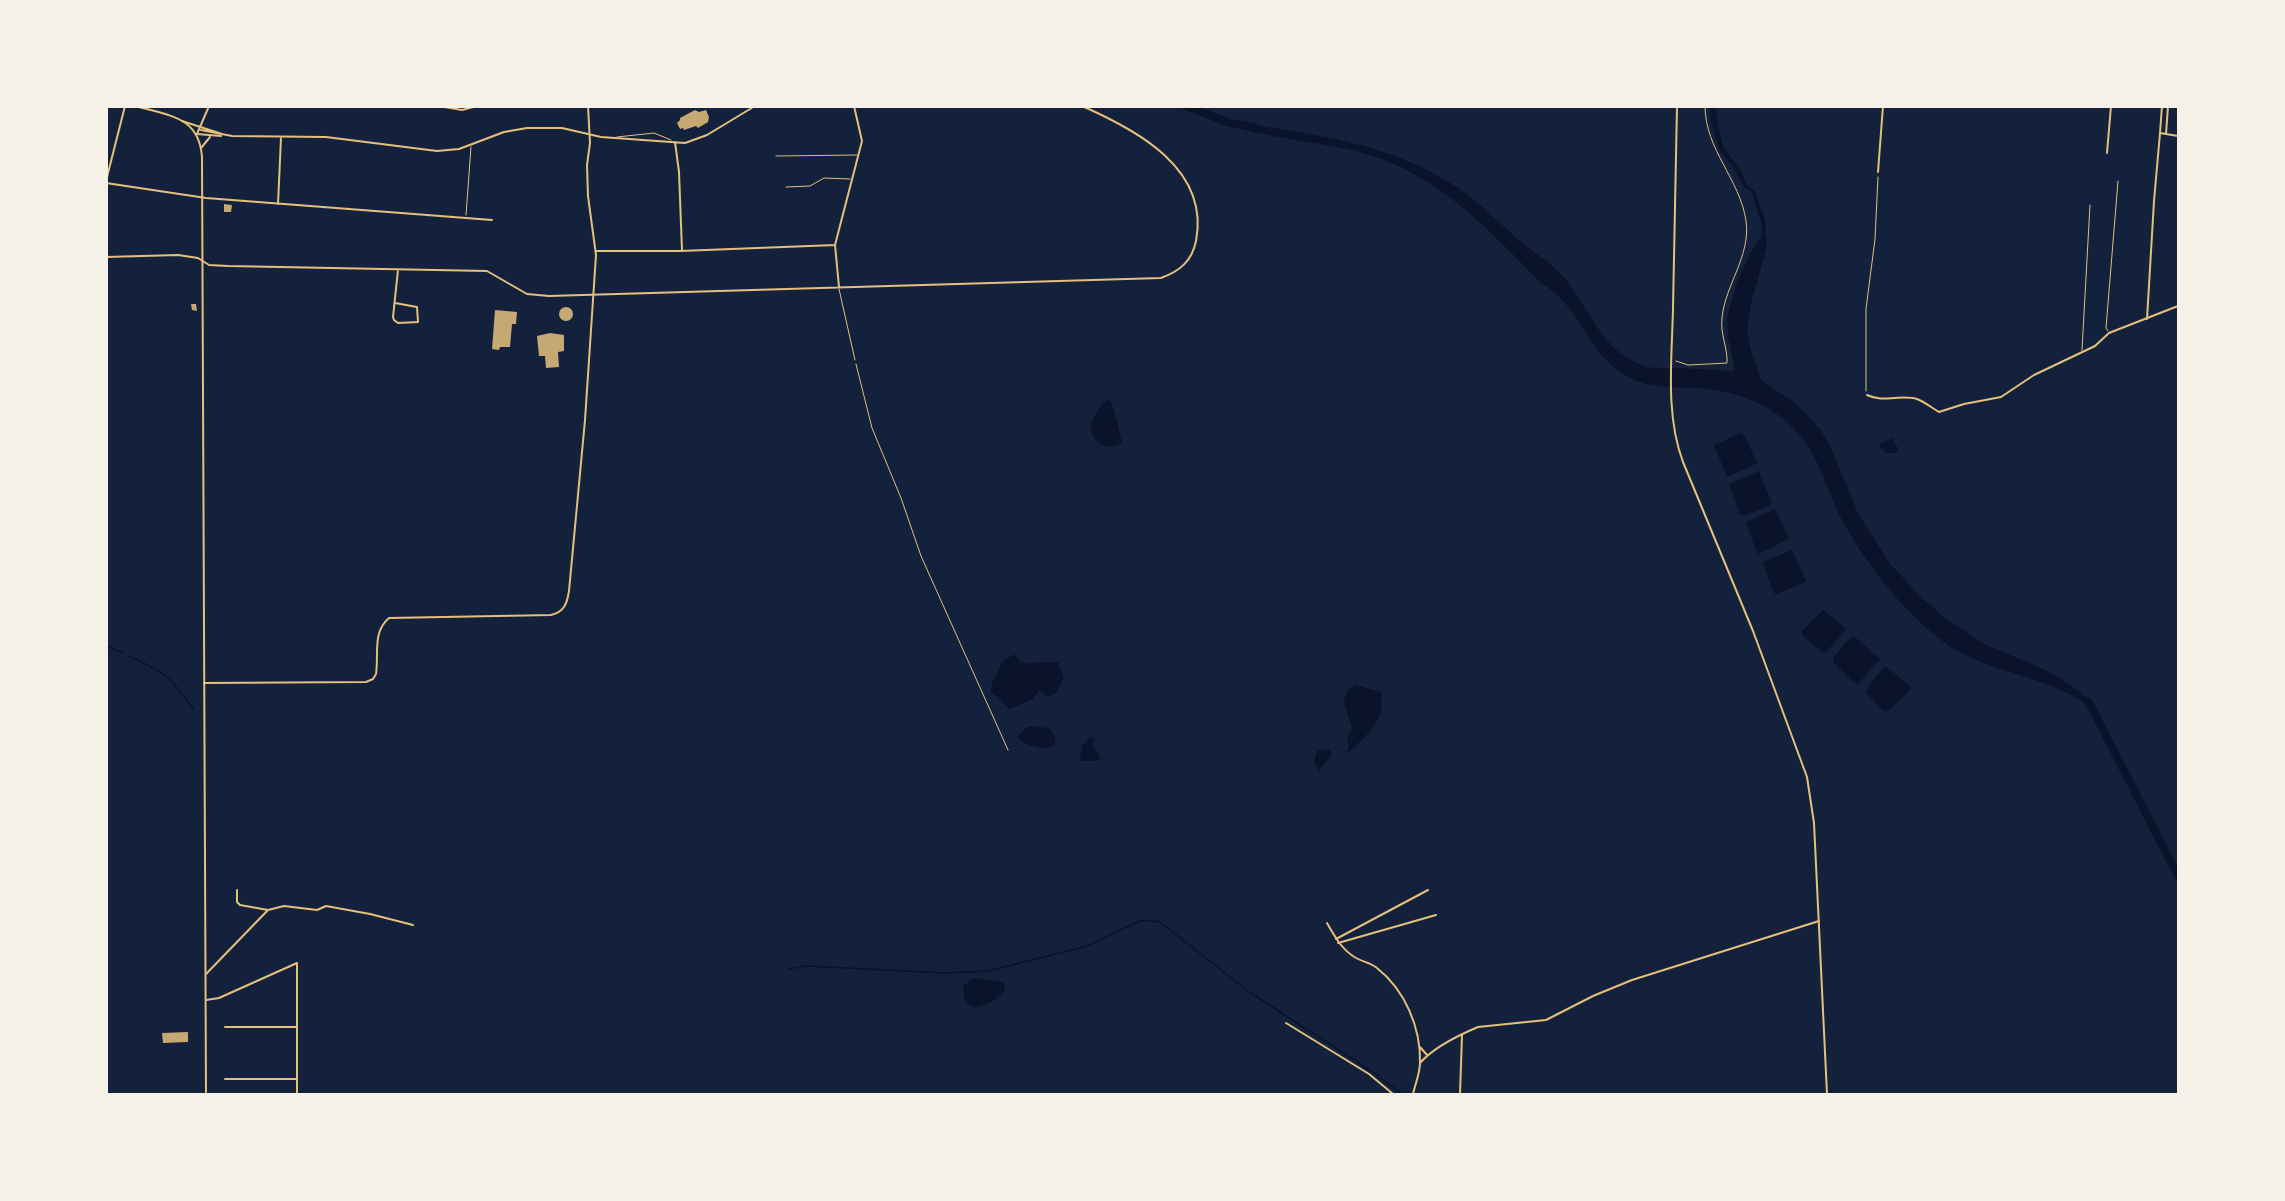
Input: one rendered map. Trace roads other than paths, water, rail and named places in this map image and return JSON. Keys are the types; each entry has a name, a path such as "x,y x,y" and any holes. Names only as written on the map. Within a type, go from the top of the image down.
{"street":[{"path":"125,106 106,182 202,198 492,220"},
{"path":"136,106 226,135"},
{"path":"197,134 201,130 209,106"},
{"path":"439,106 462,110 477,106"},
{"path":"204,683 366,682 373,679 376,674 379,632 382,623 389,618 550,615 561,611 567,601 569,591 585,420 596,251 588,196 587,165 590,143 588,106"},
{"path":"197,134 281,138 326,137 437,151 471,145 504,132 519,129 562,128 589,134 675,142 695,140 755,106"},
{"path":"839,287 835,245 859,155 861,134 854,106"},
{"path":"106,257 178,255 198,258 208,265 487,271 521,291 538,296 1161,278 1177,271 1189,261 1197,235 1196,208 1190,186 1164,155 1136,133 1082,106"},
{"path":"1677,106 1672,362 1674,434 1680,455 1753,631 1804,768 1811,798 1827,1095"},
{"path":"1878,172 1883,106"},
{"path":"2108,153 2111,106"},
{"path":"2147,319 2162,106"},
{"path":"2166,134 2168,106"},
{"path":"181,120 197,134 201,148 206,1095"},
{"path":"201,130 226,135"},
{"path":"2160,133 2178,136"},
{"path":"201,148 206,140 213,136"},
{"path":"278,204 281,138"},
{"path":"675,142 679,172 682,250"},
{"path":"596,251 835,245"},
{"path":"395,303 417,307 418,322 414,324 395,322 395,303 398,270"},
{"path":"1867,395 1882,400 1908,398 1919,400 1939,412 1964,404 2001,397 2034,375 2095,346 2109,333 2178,306"},
{"path":"237,890 237,902 240,905 268,910 284,906 317,910 326,906 412,925"},
{"path":"1336,939 1428,890"},
{"path":"206,974 268,910"},
{"path":"1338,942 1436,915"},
{"path":"1420,1063 1427,1055 1479,1028 1546,1020 1593,996 1632,980 1819,921"},
{"path":"1327,923 1338,942 1351,955 1378,969 1400,993 1414,1023 1420,1047 1420,1063 1413,1095"},
{"path":"206,1000 219,998 297,963 297,1095"},
{"path":"1286,1023 1369,1074 1393,1095"},
{"path":"225,1027 297,1027"},
{"path":"1460,1095 1462,1035"},
{"path":"1420,1047 1427,1055"},
{"path":"225,1079 297,1079"}],"lane":[{"path":"616,137 654,134 675,142"},
{"path":"466,219 471,145"},
{"path":"776,156 859,155"},
{"path":"786,188 810,186 824,178 852,180"},
{"path":"2109,333 2106,328 2118,181"},
{"path":"2083,352 2081,347 2090,205"},
{"path":"839,287 855,360"}],"water":[{"path":"1710,107 1716,107 1723,146 1741,170 1747,185 1755,191 1765,219 1767,247 1751,303 1747,331 1761,380 1798,405 1819,428 1830,445 1857,511 1891,565 1922,598 1945,618 1984,644 2048,671 2078,690 2092,703 2093,710 2082,701 2061,690 1983,663 1954,649 1912,614 1861,552 1841,518 1822,473 1805,442 1787,422 1775,413 1737,395 1709,389 1651,385 1626,376 1598,351 1560,298 1479,222 1439,190 1417,176 1370,155 1242,129 1243,123 1326,137 1378,150 1430,171 1471,197 1554,268 1566,280 1597,327 1615,349 1626,357 1654,368 1734,371 1727,318 1737,282 1761,237 1762,226 1751,191 1744,188 1734,169 1720,151 1711,122"},
{"path":"1109,399 1122,442 1112,447 1101,444 1091,432 1095,415 1103,403"},
{"path":"1741,433 1745,436 1757,463 1727,477 1714,445"},
{"path":"1892,438 1899,450 1895,453 1886,453 1880,447 1881,443"},
{"path":"1759,471 1772,503 1744,516 1739,513 1731,483"},
{"path":"1775,509 1789,539 1759,554 1746,522"},
{"path":"1792,550 1806,580 1804,583 1776,594 1773,592 1763,562"},
{"path":"1823,610 1845,628 1845,631 1826,652 1822,652 1802,635 1802,631"},
{"path":"1854,636 1880,659 1858,684 1854,683 1833,662 1833,658"},
{"path":"1014,654 1021,663 1058,662 1064,678 1056,693 1047,697 1039,690 1033,699 1010,709 991,692 992,683 1001,663"},
{"path":"1884,667 1910,686 1910,690 1888,711 1884,711 1866,693"},
{"path":"1356,685 1381,692 1382,707 1373,727 1346,754 1349,746 1347,737 1352,728 1344,701 1347,691"},
{"path":"1029,726 1049,728 1055,736 1055,744 1046,749 1024,742 1018,737"},
{"path":"1090,737 1095,739 1092,745 1101,758 1096,761 1080,761 1082,746"},
{"path":"1329,749 1333,753 1319,771 1314,762 1317,751"},
{"path":"973,978 1004,982 1005,989 991,1002 973,1007 965,1002 963,986"}],"waterway":[{"path":"1186,106 1230,123 1254,127"},
{"path":"106,646 123,653"},
{"path":"129,656 166,676 179,689 193,709"},
{"path":"2087,701 2178,876"},
{"path":"788,969 806,966 945,973 988,971 1087,946 1142,920 1160,922 1249,992 1373,1072 1402,1094"}]}
